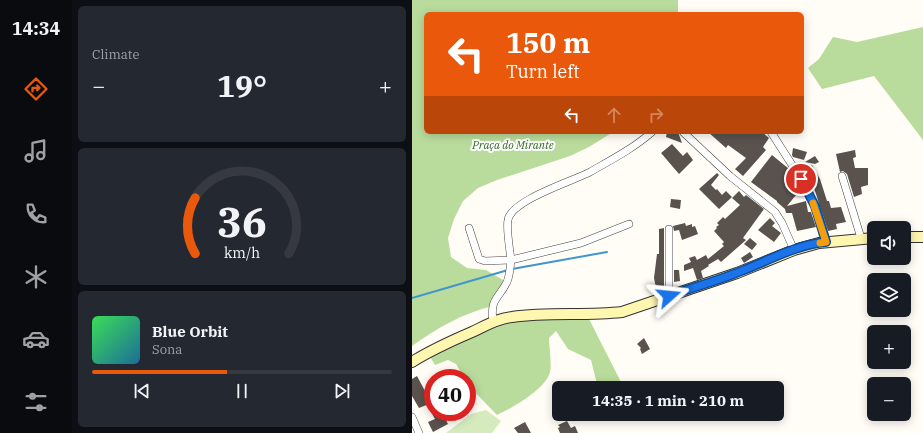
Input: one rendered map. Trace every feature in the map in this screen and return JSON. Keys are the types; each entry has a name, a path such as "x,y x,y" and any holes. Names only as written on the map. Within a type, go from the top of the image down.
{"street":[{"path":"493,322 492,305 506,282 509,274 511,260 508,220 515,209 545,191 589,172 624,152 649,134"},
{"path":"685,134 730,176 775,212 782,223 794,250"},
{"path":"772,134 801,179 815,206 826,242"},
{"path":"842,176 861,238"},
{"path":"468,228 479,259 485,261 511,260 581,243 629,224"},
{"path":"669,229 669,296"},
{"path":"911,237 923,237"},
{"path":"412,362 428,352 493,322 511,317 622,312 737,273 794,250 819,243 867,238"},
{"path":"412,417 419,433"}],"green space":[{"name":"Praça do Mirante","path":"412,0 678,0 678,12 424,12 424,134 610,134 589,147 570,156 497,180 478,188 463,201 454,219 448,238 451,257 467,268 486,270 503,280 499,298 493,306 461,317 431,333 412,346"},
{"path":"923,27 923,140 874,76 822,89 808,68 819,59 833,37 857,42"},
{"path":"530,316 588,317 620,381 596,381 591,360 568,349 556,331 549,338 551,369 547,378 542,385 528,397 497,415 476,393 476,369 459,369 456,364 448,360 435,365 429,355 504,322"},
{"path":"486,410 501,421 492,433 446,433 462,421 476,421 476,413"}],"building":[{"path":"667,134 679,134 682,143 666,137"},
{"path":"710,134 764,134 769,138 763,147 766,150 743,176 735,169 746,158 728,145 726,148"},
{"path":"672,144 683,156 687,152 693,160 679,174 661,153"},
{"path":"793,148 807,152 804,160 793,157"},
{"path":"855,150 856,157 853,158 855,168 868,168 868,185 861,187 862,194 854,197 847,174 843,171 840,172 836,154"},
{"path":"772,155 789,169 801,189 787,206 806,201 808,212 811,212 816,227 797,231 792,213 786,213 785,209 777,201 751,182"},
{"path":"815,156 819,162 815,164 805,162"},
{"path":"812,165 820,179 827,201 829,201 831,208 841,207 846,222 836,224 837,229 828,231 814,188 809,178 807,181 802,171"},
{"path":"717,173 719,175 711,185 722,195 726,191 732,197 719,209 699,189"},
{"path":"739,191 744,197 746,195 764,209 743,238 746,240 721,262 718,259 708,265 709,266 701,271 703,278 697,280 693,268 684,271 684,265 691,262 689,258 695,256 697,260 706,255 708,259 724,246 722,244 724,242 714,231 719,225 717,223 723,217 725,219 740,205 732,198"},
{"path":"671,199 681,200 680,209 670,207"},
{"path":"770,218 775,223 772,226 781,233 774,242 758,230"},
{"path":"685,223 686,226 692,224 692,227 695,226 698,234 682,240 679,230 674,231 673,226"},
{"path":"664,228 664,287 656,288 654,278 657,254 659,254 659,229"},
{"path":"750,238 757,244 752,250 744,244"},
{"path":"750,252 753,257 744,263 741,258"},
{"path":"674,270 679,270 680,281 674,282"},
{"path":"644,338 650,349 642,354 641,348 637,344"},
{"path":"417,376 424,389 424,406 419,408 412,396 412,379"},
{"path":"446,421 448,424 433,432 428,422"},
{"path":"567,421 571,428 575,426 578,433 560,433 558,428 560,427 558,425"},
{"path":"525,422 531,433 518,433 514,428"}],"waterway":[{"path":"512,269 607,252"},
{"path":"412,298 508,270"}],"slow traffic":[{"path":"813,203 826,242 820,243"}],"route":[{"path":"669,296 737,273 794,250 826,242 815,206 801,179"}]}
